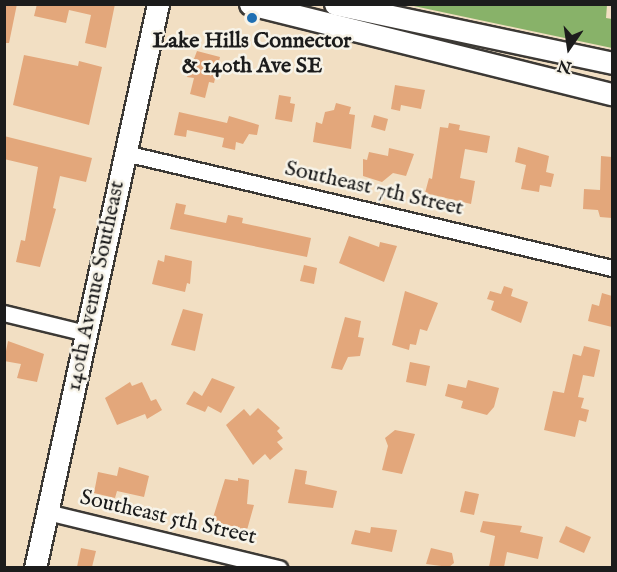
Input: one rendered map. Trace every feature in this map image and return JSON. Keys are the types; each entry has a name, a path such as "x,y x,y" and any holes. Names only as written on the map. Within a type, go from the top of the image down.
{"main road":[{"name":"140th Avenue Southeast","path":"34,567 158,4"},
{"path":"250,4 612,94"},
{"path":"335,4 612,63"}],"street":[{"name":"Southeast 7th Street","path":"125,153 612,268"},
{"path":"4,313 86,333"},
{"name":"Southeast 5th Street","path":"47,512 279,567"}],"green space":[{"path":"409,5 607,5 606,18 612,19 612,48"}],"building":[{"path":"4,4 17,4 9,43 4,43"},
{"path":"37,4 115,4 106,48 85,43 91,15 69,10 66,23 34,16"},
{"path":"197,51 220,57 214,83 209,82 205,98 190,94 194,78 187,77"},
{"path":"24,55 78,66 79,61 102,67 89,125 13,105"},
{"path":"395,85 425,90 421,109 401,105 400,111 391,109"},
{"path":"279,95 291,97 290,103 295,104 292,122 275,119"},
{"path":"336,103 351,107 349,114 355,115 351,149 313,142 316,122 322,124 325,112 334,110"},
{"path":"179,112 227,123 229,116 259,125 257,135 249,134 243,144 236,142 235,150 222,147 224,138 187,130 186,137 174,135"},
{"path":"374,115 388,119 385,131 371,127"},
{"path":"449,123 460,125 459,130 490,136 487,153 465,149 460,178 475,181 471,204 425,193 429,178 432,179 440,127 448,128"},
{"path":"4,136 92,158 86,182 60,176 53,208 56,209 40,267 16,262 21,240 25,241 38,167 4,159"},
{"path":"518,147 549,156 546,172 554,174 551,187 540,185 539,192 521,189 526,165 515,162"},
{"path":"389,148 414,154 406,176 393,173 382,182 363,176 363,159 367,160 369,152 388,156"},
{"path":"601,156 612,157 612,218 600,217 598,210 583,209 584,189 600,190"},
{"path":"176,203 186,205 184,214 226,223 228,215 243,218 242,223 311,238 307,257 170,229"},
{"path":"349,236 379,247 380,242 397,246 384,282 339,263"},
{"path":"165,255 192,261 190,284 187,283 185,292 152,284 158,260 164,262"},
{"path":"304,265 317,268 314,284 300,281"},
{"path":"504,286 513,289 511,296 528,302 521,323 491,310 494,301 487,299 490,291 501,294"},
{"path":"405,291 438,303 427,331 420,329 416,345 410,344 409,350 392,345"},
{"path":"602,293 612,296 612,327 588,321 592,304 599,306"},
{"path":"183,309 203,314 195,351 171,345"},
{"path":"345,317 361,321 358,337 364,338 360,356 348,357 342,370 331,368"},
{"path":"8,341 44,354 37,382 17,378 21,364 4,361"},
{"path":"584,346 600,350 594,377 583,375 578,397 584,398 581,408 589,410 586,422 579,420 575,437 544,430 553,391 564,393 573,354 581,356"},
{"path":"410,362 430,366 426,386 406,382"},
{"path":"212,378 235,387 221,413 208,406 205,412 186,404 194,391 202,396"},
{"path":"468,380 499,388 494,407 487,415 461,408 463,401 445,396 448,384 466,388"},
{"path":"130,382 132,386 142,382 151,401 156,399 162,410 147,419 145,414 117,425 105,398"},
{"path":"258,408 280,428 277,431 283,438 277,442 283,449 270,460 265,454 253,465 226,425 244,409 250,416"},
{"path":"395,430 415,434 402,474 382,470 388,446 385,438"},
{"path":"119,467 149,476 144,497 117,491 115,498 94,493 98,472 117,476"},
{"path":"295,469 307,471 305,484 337,491 333,508 288,503"},
{"path":"238,478 249,480 247,504 254,505 247,530 212,521 225,479 238,481"},
{"path":"465,491 479,494 474,515 460,512"},
{"path":"483,521 522,526 520,532 543,537 538,559 507,552 504,567 489,567 495,536 480,532"},
{"path":"566,526 591,537 584,553 559,542"},
{"path":"371,527 397,530 392,552 351,544 355,530 370,533"},
{"path":"81,548 96,551 92,567 77,567"},
{"path":"431,548 452,553 454,563 449,567 426,564"}],"place":[{"name":"Lake Hills Connector & 140th Ave SE","path":"252,18"}]}
